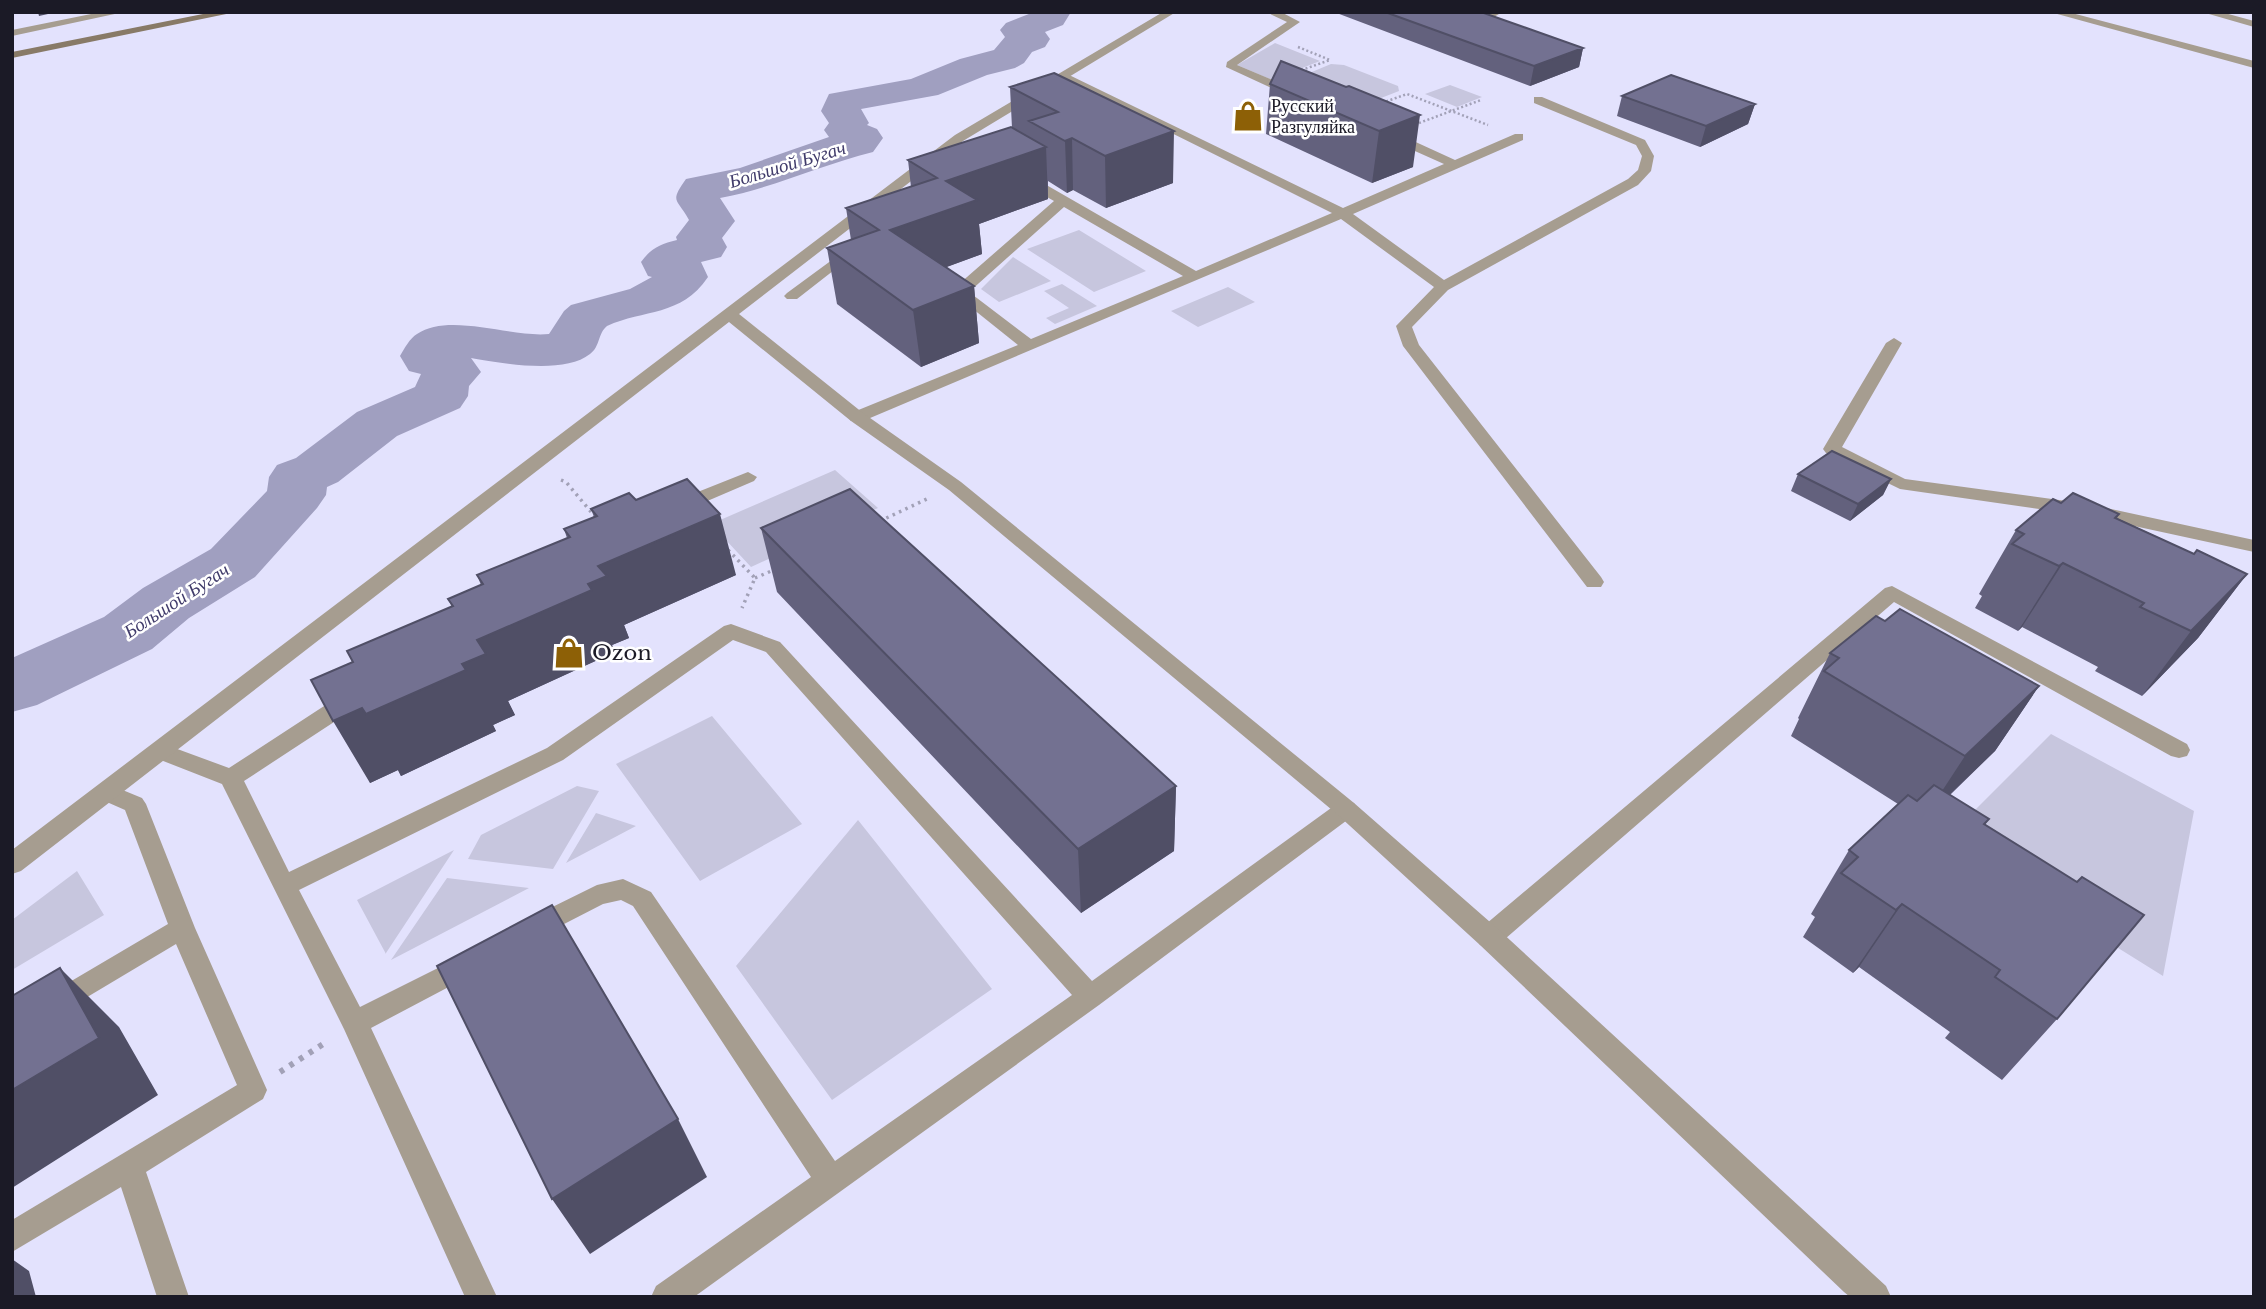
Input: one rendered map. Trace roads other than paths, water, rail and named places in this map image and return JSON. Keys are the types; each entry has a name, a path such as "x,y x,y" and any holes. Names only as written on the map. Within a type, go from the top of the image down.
{"main road":[{"path":"12,45 184,12"},
{"path":"12,55 231,12"}],"street":[{"path":"12,33 119,12"},
{"path":"12,864 108,793 727,313 964,141 1007,106 1065,76 1171,12"},
{"path":"1271,12 1295,22 1231,64 1232,67 1303,98"},
{"path":"2055,12 2254,65"},
{"path":"2207,12 2254,24"},
{"path":"1065,76 1341,212 1443,287"},
{"path":"1538,100 1641,143 1648,156 1644,171 1633,182 1443,287 1404,326 1411,346 1594,582"},
{"path":"1383,133 1454,164"},
{"path":"857,417 1195,277 1519,137"},
{"path":"1011,170 1195,277"},
{"path":"1030,346 961,293 1064,200"},
{"path":"792,296 866,238"},
{"path":"727,313 857,417 955,486 1346,809 1489,937 1875,1297"},
{"path":"1894,343 1832,449 1900,484 2088,510 2254,546"},
{"path":"660,514 748,477"},
{"path":"1489,937 1892,593 2179,750"},
{"path":"284,886 555,754 732,631 773,648 1090,997"},
{"path":"231,778 368,690"},
{"path":"161,751 231,778 355,1023 481,1297"},
{"path":"12,1237 253,1090 182,928 134,804 108,793"},
{"path":"667,1297 1090,997 1346,809"},
{"path":"512,940 597,895 623,889 642,900 831,1181"},
{"path":"12,1030 182,928"},
{"path":"355,1023 488,953"},
{"path":"129,1165 173,1297"}],"waterway":[{"name":"Большой Бугач","path":"12,687 128,633 166,603 233,563 296,495 298,477 317,470 377,424 441,396 443,381 454,372 445,363 428,360 426,356 435,345 450,340 528,351 555,349 572,343 576,330 589,315 647,300 684,277 684,272 665,266 665,262 675,255 704,247 699,237 712,221 707,210 697,201 701,188 747,180 817,157 832,149 858,143 862,138 844,130 849,123 841,111 843,102 924,87 974,67 1007,58 1016,45 1032,39 1018,30 1051,18 1054,12"}],"place":[{"name":"Русский Разгуляйка","path":"1248,116"},
{"name":"Ozon","path":"569,653"}]}
